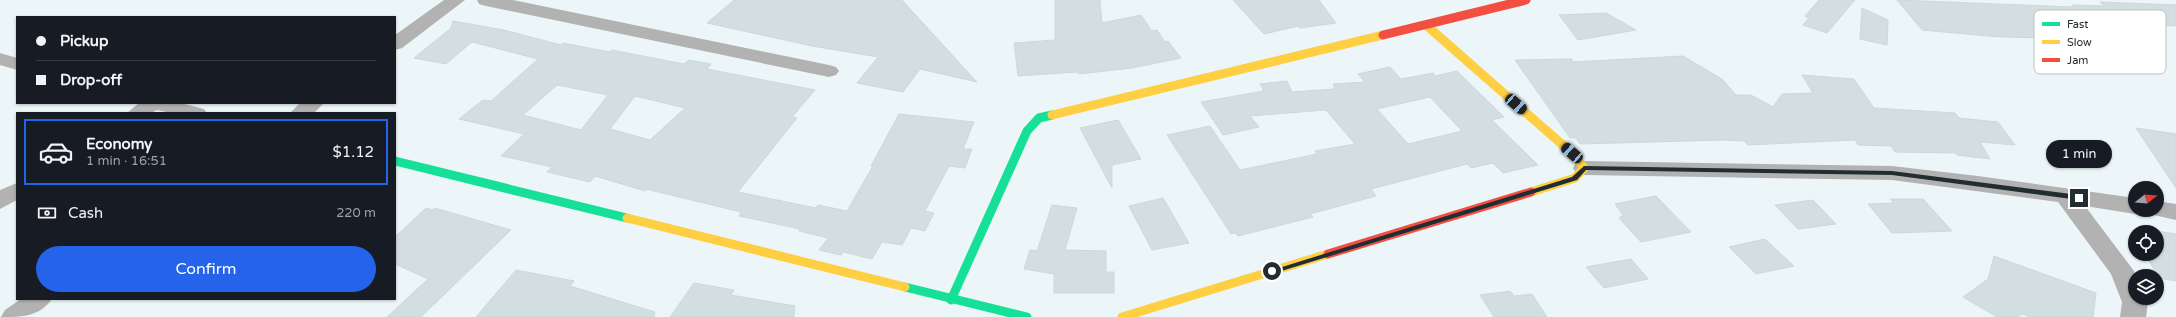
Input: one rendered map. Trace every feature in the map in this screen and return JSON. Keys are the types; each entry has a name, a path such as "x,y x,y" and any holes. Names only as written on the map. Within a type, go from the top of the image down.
{"street":[{"path":"396,43 456,0"},
{"path":"486,0 829,71"},
{"path":"951,300 1027,131 1039,118 1526,0"},
{"path":"1426,25 1572,153 1584,168"},
{"path":"0,59 16,64"},
{"path":"139,112 152,104"},
{"path":"158,104 193,112"},
{"path":"301,112 313,104"},
{"path":"396,162 951,300 1027,317"},
{"path":"1122,317 1575,178 1584,168 1892,173 2128,205"},
{"path":"0,201 16,191"},
{"path":"2065,196 2122,271 2134,302 2133,317"},
{"path":"2164,210 2176,212"},
{"path":"14,317 39,300"}],"building":[{"path":"734,0 902,0 977,82 920,69 903,92 857,83 878,57 812,46 707,23"},
{"path":"1055,0 1100,0 1102,23 1141,15 1152,31 1157,30 1165,42 1168,41 1181,58 1132,68 1079,74 1077,72 1018,76 1014,43 1055,40"},
{"path":"1233,0 1319,0 1336,23 1300,28 1299,26 1264,34"},
{"path":"1819,0 1855,0 1827,33 1803,25 1809,18 1805,16"},
{"path":"1897,0 2074,7 2072,5 2105,6 2100,2 2176,5 2176,26 2166,25 2166,10 2034,10 2034,38 2000,37 1922,30"},
{"path":"1862,8 1888,20 1887,45 1860,39"},
{"path":"1606,13 1636,30 1578,40 1559,15"},
{"path":"453,21 504,30 561,45 563,43 610,52 612,50 684,64 689,60 711,64 707,69 815,90 792,117 797,118 738,192 816,208 818,205 847,211 873,166 871,166 899,114 974,122 963,149 972,149 965,168 949,166 925,211 934,213 925,231 911,228 902,245 882,242 872,259 843,252 841,255 819,250 828,238 799,231 800,229 739,216 741,212 646,189 645,191 595,176 590,182 547,172 552,167 501,156 524,134 459,119 483,100 491,101 538,59 472,42 446,64 414,58 451,28","holes":["557,85 608,95 581,130 523,115","635,96 685,108 650,140 610,129"]},
{"path":"1683,56 1722,79 1736,95 1751,95 1773,107 1782,94 1813,93 1802,75 1854,79 1874,108 1955,113 1959,118 1998,122 2015,145 1980,142 1990,159 1957,155 1956,153 1895,152 1891,146 1858,145 1855,140 1748,145 1744,141 1723,140 1580,144 1576,138 1570,138 1515,60 1572,59 1572,62"},
{"path":"1390,67 1401,79 1433,73 1435,76 1457,71 1504,117 1492,120 1538,165 1503,173 1493,163 1471,168 1467,164 1371,189 1376,196 1310,214 1313,217 1238,236 1235,233 1231,234 1167,135 1210,126 1240,170 1317,154 1315,151 1355,144 1326,110 1250,116 1259,127 1223,135 1201,102 1264,91 1260,84 1287,81 1292,92 1335,89 1333,84 1365,82 1358,74","holes":["1430,97 1462,131 1408,144 1377,109"]},
{"path":"1118,120 1141,159 1112,165 1112,188 1080,128"},
{"path":"2136,128 2176,134 2176,188"},
{"path":"1656,196 1691,232 1641,242 1619,218 1623,215 1615,204"},
{"path":"1163,198 1189,243 1152,250 1129,206"},
{"path":"1890,199 1923,199 1952,231 1892,233 1868,204 1894,203"},
{"path":"1813,200 1836,224 1798,229 1775,205"},
{"path":"1052,205 1077,208 1065,250 1106,251 1106,272 1114,272 1114,293 1054,293 1054,274 1024,269 1030,250 1037,251"},
{"path":"426,208 433,210 435,208 511,230 421,317 387,317 428,279 396,264 396,236"},
{"path":"2164,232 2176,234 2176,281 2164,279 2164,269 2154,269 2149,261 2164,261"},
{"path":"1765,239 1794,266 1756,274 1729,247"},
{"path":"1994,256 2096,293 2093,317 2030,317 2022,314 2018,317 1997,317 1963,297 1988,279"},
{"path":"1631,259 1648,279 1604,288 1586,267"},
{"path":"516,270 574,281 570,286 655,312 654,317 476,317"},
{"path":"694,283 734,290 731,295 795,306 794,317 670,317"},
{"path":"1510,291 1514,296 1532,294 1547,317 1494,317 1480,295"}],"traffic: fast":[{"path":"951,300 1027,131 1039,118 1052,115"},
{"path":"396,161 627,218"},
{"path":"905,287 1027,317"}],"traffic: slow":[{"path":"1426,25 1572,153 1584,168 1575,178 1531,192"},
{"path":"1052,115 1383,35"},
{"path":"627,218 905,287"},
{"path":"1122,317 1328,254"}],"traffic: jam":[{"path":"1383,35 1526,0"},
{"path":"1328,254 1531,192"}],"route":[{"path":"1272,271 1575,178 1584,168 1892,173 1978,183 2079,198"}]}
